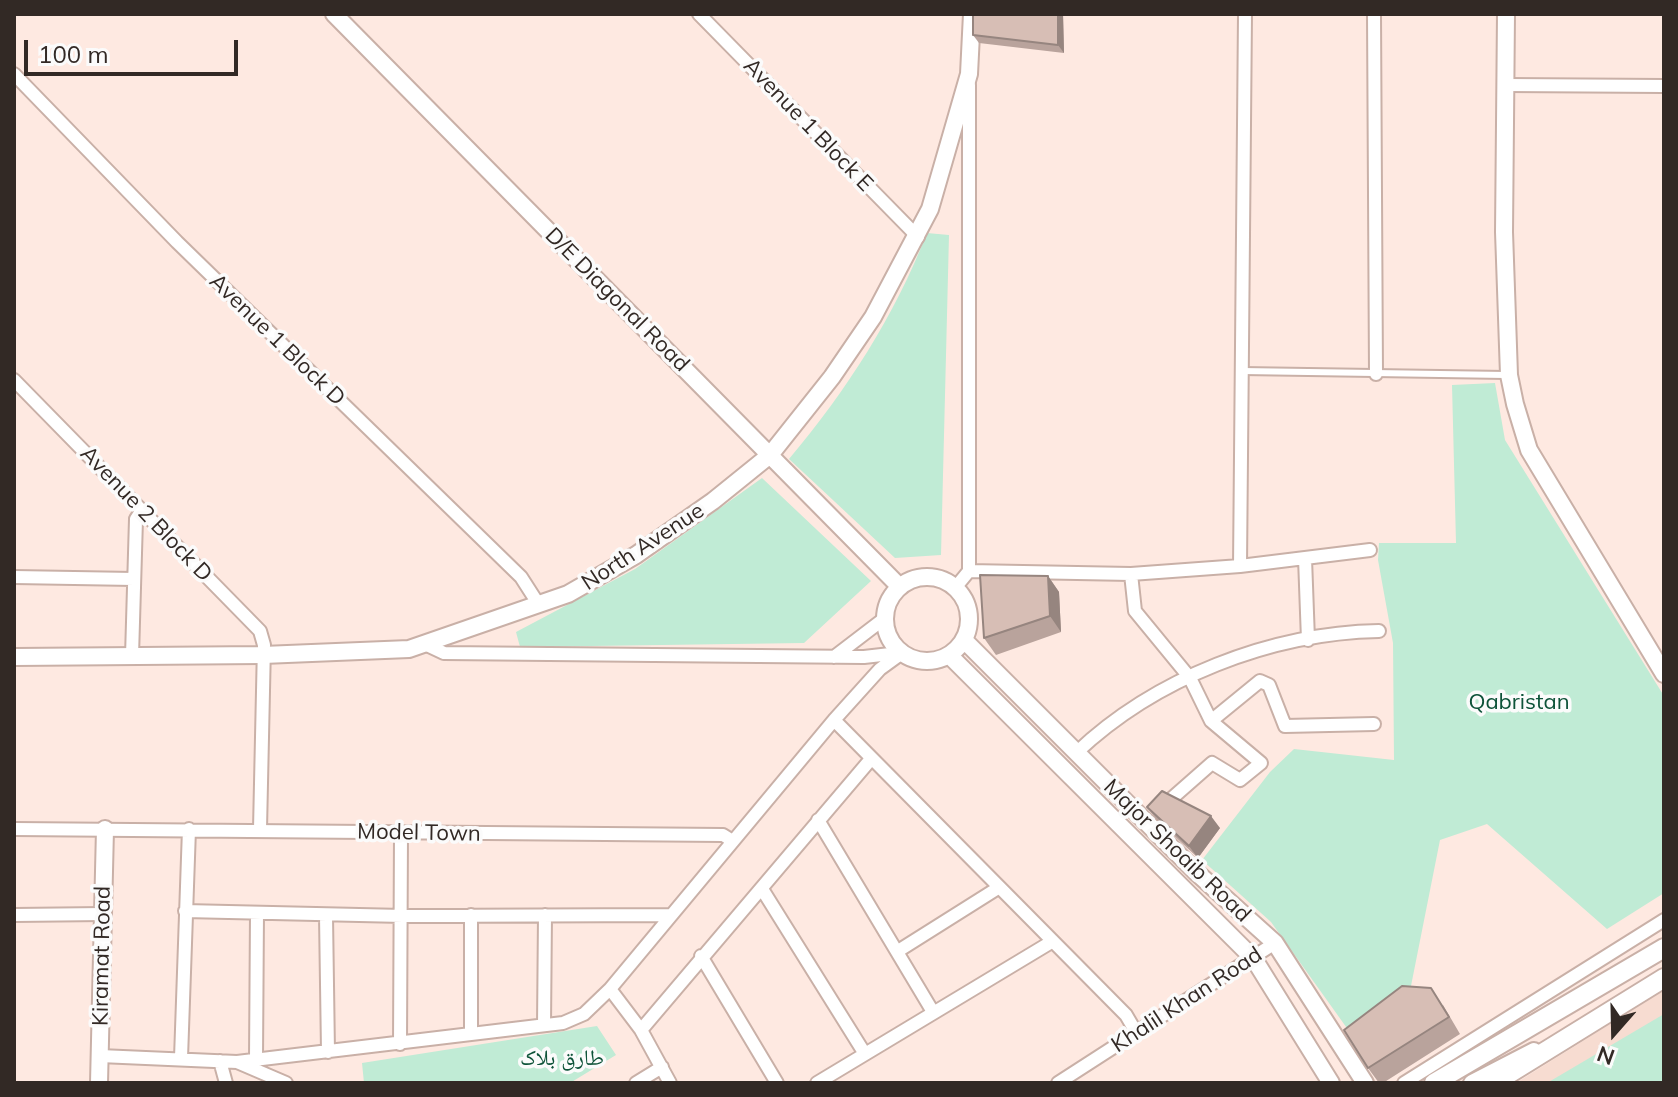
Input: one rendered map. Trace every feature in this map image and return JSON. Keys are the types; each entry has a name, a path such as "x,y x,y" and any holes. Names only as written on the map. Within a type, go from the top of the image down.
{"main road":[{"path":"1434,1083 1664,948"},
{"path":"1494,1083 1664,978"}],"street":[{"name":"D/E Diagonal Road","path":"334,14 900,587"},
{"name":"Avenue 1 Block E","path":"699,14 918,237"},
{"name":"North Avenue","path":"14,657 389,653 427,645 568,594 636,555 770,455 873,317 918,237 946,156 969,74 972,14"},
{"path":"1240,566 1245,14"},
{"path":"1374,14 1376,374"},
{"path":"1506,14 1504,232 1509,375 1529,450 1664,674"},
{"name":"Avenue 1 Block D","path":"14,74 177,242 521,577 539,605"},
{"path":"955,588 969,571 969,74"},
{"path":"1506,85 1664,86"},
{"name":"Avenue 2 Block D","path":"14,380 260,631 263,655"},
{"path":"132,656 136,519 142,510"},
{"path":"969,571 1131,574 1240,566 1370,550"},
{"path":"1305,558 1308,640"},
{"path":"1131,574 1135,611 1190,678 1211,721 1258,760 1259,767 1240,780 1212,763 1145,821"},
{"path":"14,577 134,579"},
{"path":"427,645 444,653 834,657 902,653 925,661 949,655 964,640 968,629 967,607 955,588 934,578 922,578 900,587 887,606 885,618 893,643 902,653"},
{"path":"834,657 885,618"},
{"path":"1076,753 1104,727 1147,697 1252,652 1344,632 1379,631"},
{"name":"Major Shoaib Road","path":"964,640 1145,821 1275,943 1365,1083"},
{"path":"100,1056 237,1062 575,1020 610,989 834,720 880,669 902,653"},
{"path":"260,829 263,655"},
{"name":"Major Shoaib Road","path":"949,655 1254,959 1331,1083"},
{"path":"1211,721 1260,681 1269,685 1285,726 1374,724"},
{"path":"834,720 1126,1015 1136,1032"},
{"path":"641,1030 871,759"},
{"path":"818,820 933,1012"},
{"name":"Model Town","path":"14,829 723,835 731,840"},
{"name":"Kiramat Road","path":"99,1083 105,829"},
{"path":"181,1058 189,829"},
{"path":"400,1044 401,834"},
{"path":"898,951 998,888"},
{"path":"762,889 865,1054"},
{"path":"185,911 326,916 671,915"},
{"path":"256,1058 257,913"},
{"path":"14,915 104,914"},
{"path":"471,915 471,1033"},
{"path":"544,1025 545,915"},
{"path":"326,916 328,1052"},
{"path":"1404,1083 1664,920"},
{"path":"817,1083 1053,941"},
{"name":"Khalil Khan Road","path":"1058,1083 1275,943"},
{"path":"701,956 777,1083"},
{"path":"610,989 641,1030 670,1083"},
{"path":"1472,1083 1507,1063 1569,1036"},
{"path":"220,1061 226,1083"},
{"path":"237,1062 286,1083"},
{"path":"636,1083 662,1067"}],"lane":[{"path":"1242,371 1509,375"}],"shaded area":[{"path":"1664,990 1664,1083 1516,1083"}],"green space":[{"path":"927,233 949,235 941,555 895,558 789,459 867,352 900,294"},
{"name":"Qabristan","path":"1495,383 1505,440 1664,696 1664,893 1607,929 1487,824 1440,840 1409,996 1354,1038 1271,922 1202,860 1270,772 1294,749 1394,760 1393,643 1378,560 1379,543 1456,543 1452,385"},
{"path":"762,478 871,581 804,643 520,647 516,632 635,569"},
{"path":"1664,1014 1664,1083 1547,1083"},
{"name":"طارق بلاک","path":"597,1026 616,1055 570,1083 364,1083 362,1063"}],"building":[{"path":"973,14 1058,14 1058,45 973,35"},
{"path":"980,575 1048,576 1050,616 984,638"},
{"path":"1162,791 1211,816 1189,846 1147,807"},
{"path":"1402,986 1431,988 1449,1017 1368,1068 1344,1030"}]}
